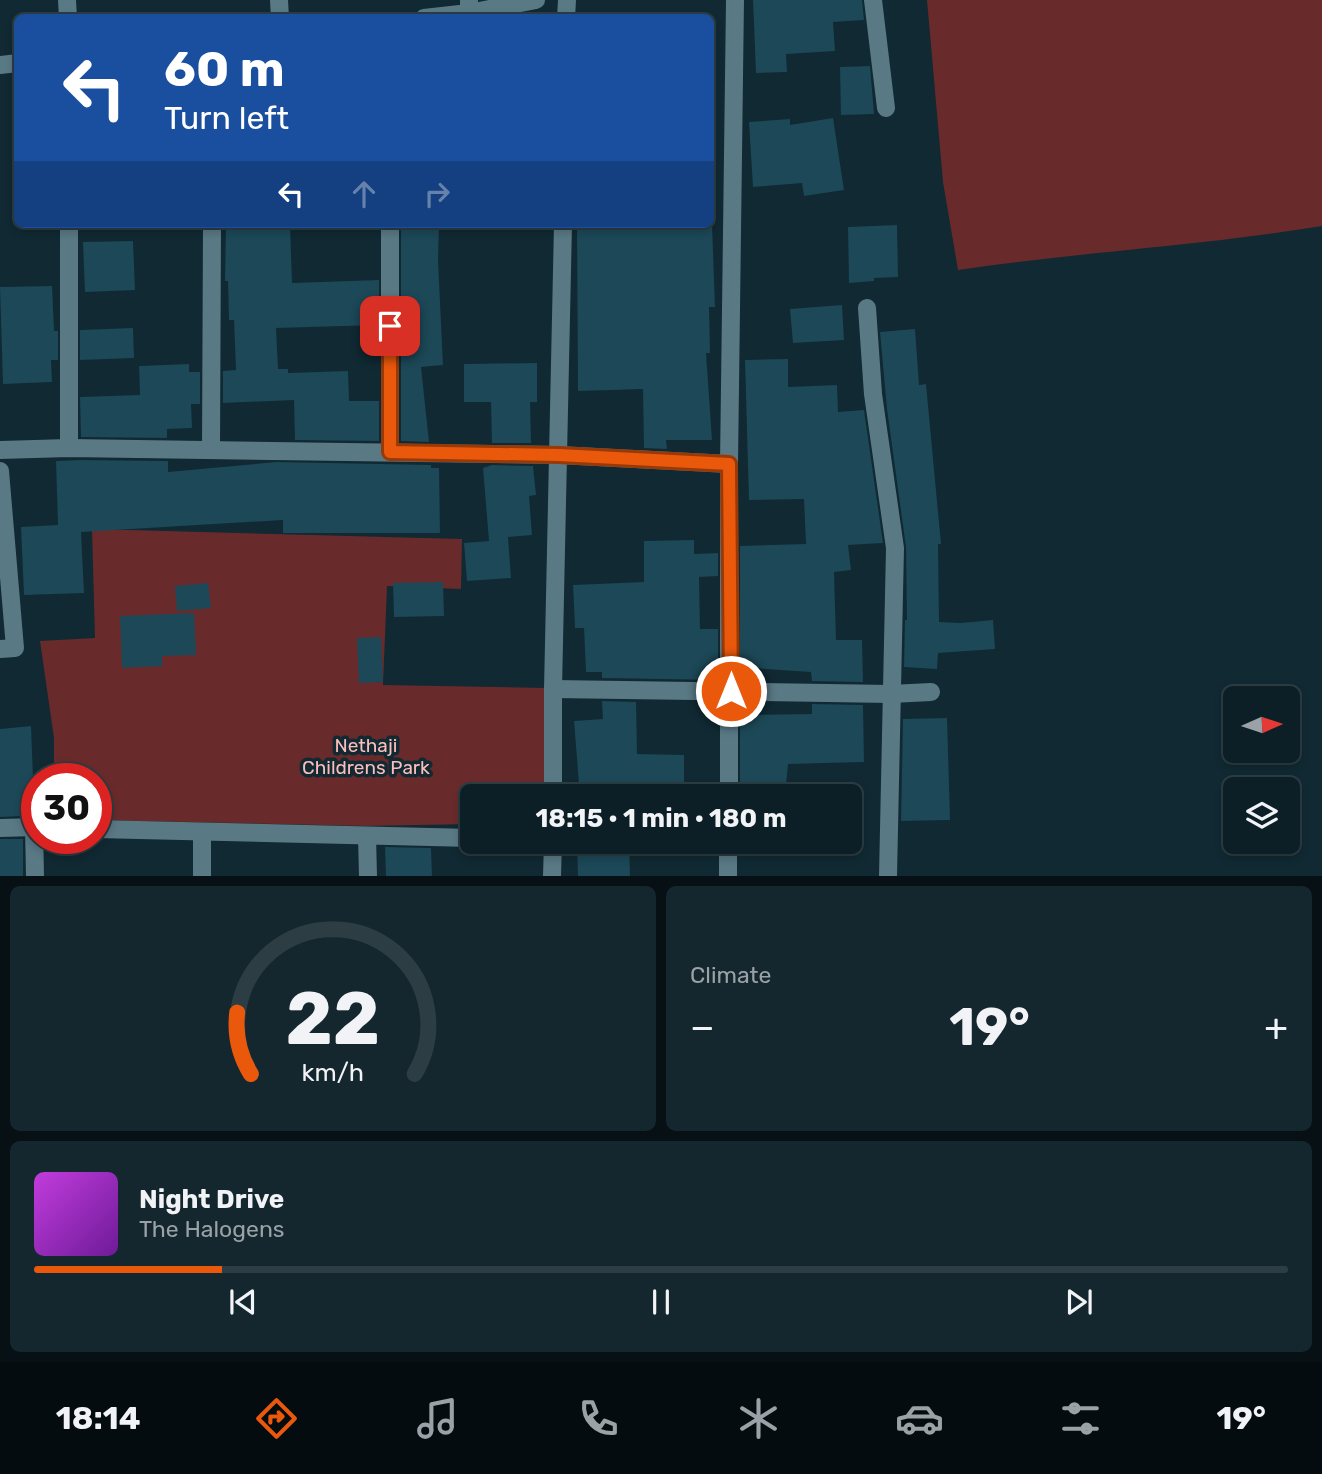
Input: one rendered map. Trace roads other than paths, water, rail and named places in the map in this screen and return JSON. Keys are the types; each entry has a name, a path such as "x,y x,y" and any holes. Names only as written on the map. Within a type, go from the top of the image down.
{"street":[{"path":"440,14 469,7 536,0"},
{"path":"729,784 729,464 735,0"},
{"path":"873,0 886,108"},
{"path":"69,228 69,448"},
{"path":"211,450 212,228"},
{"path":"390,228 390,452"},
{"path":"553,784 563,228"},
{"path":"867,308 873,394 895,548 888,876"},
{"path":"0,450 69,448 559,455 729,464"},
{"path":"0,471 15,648 0,649"},
{"path":"553,689 891,694 931,692"},
{"path":"0,828 21,827"},
{"path":"112,829 460,838"},
{"path":"201,832 202,876"},
{"path":"367,836 368,876"},
{"path":"35,854 35,876"},
{"path":"552,876 553,854"},
{"path":"728,854 728,876"}],"park label":[{"name":"Nethaji Childrens Park","path":"366,756"}]}
